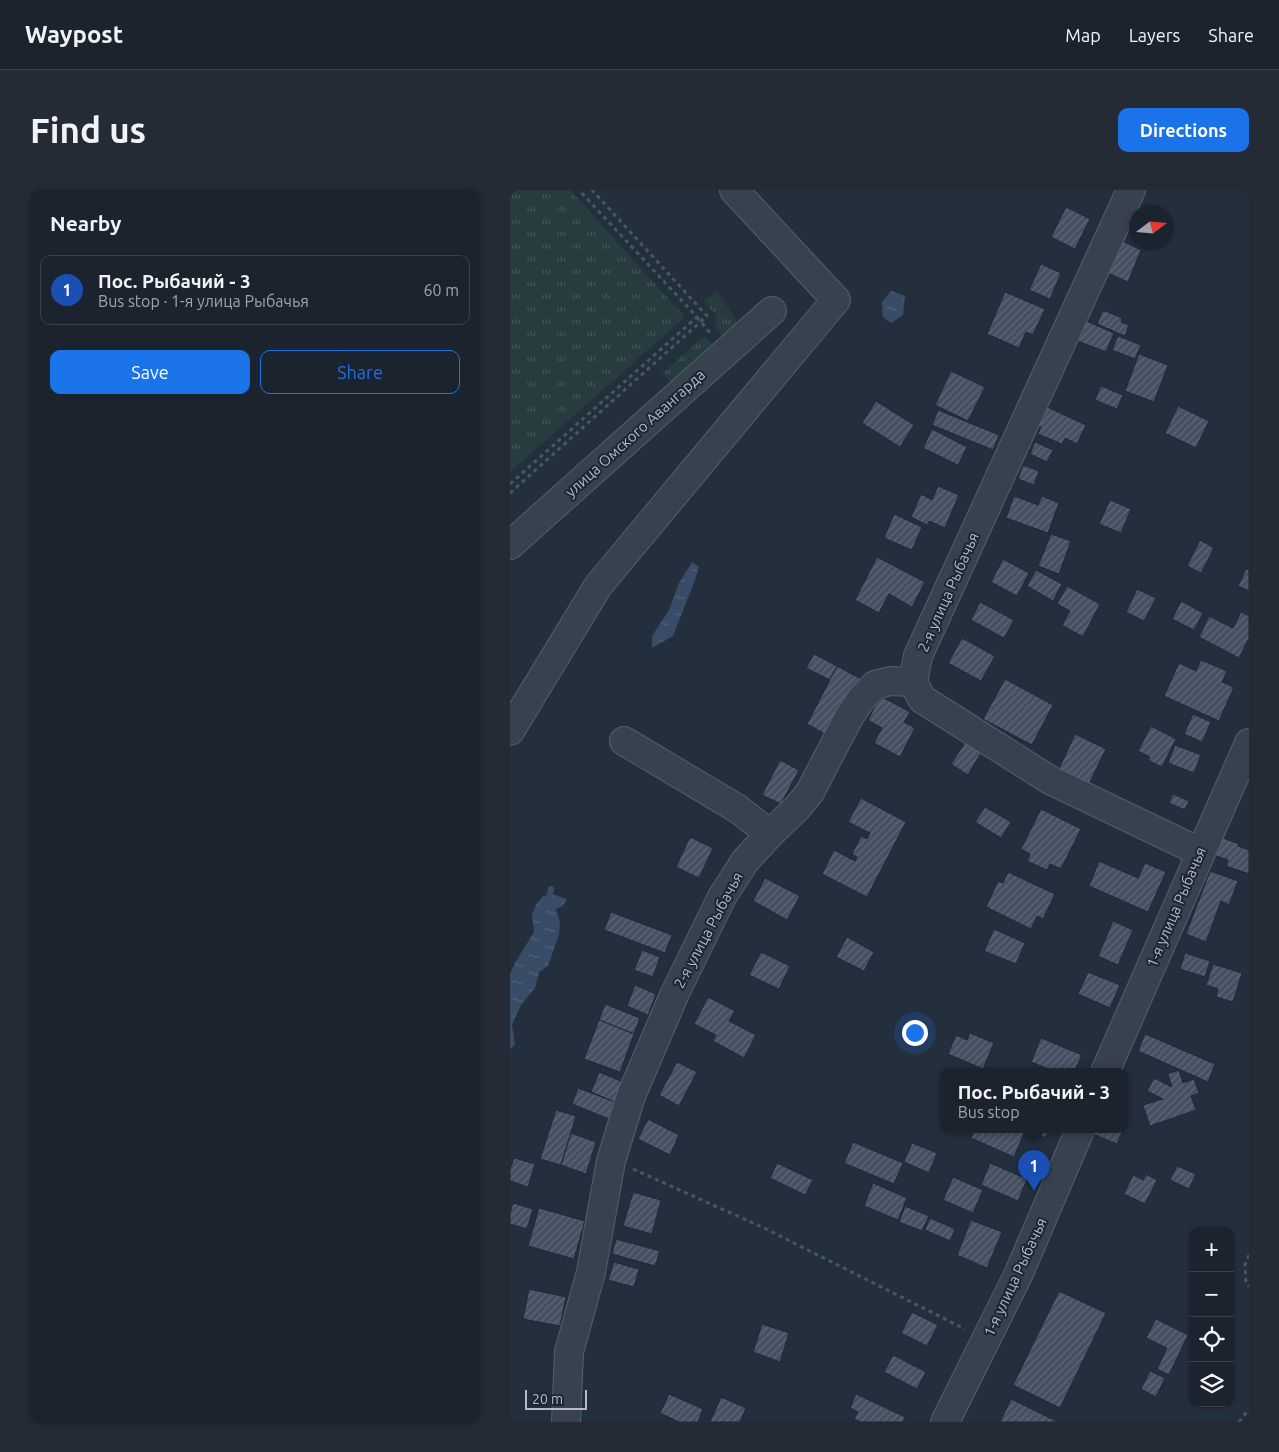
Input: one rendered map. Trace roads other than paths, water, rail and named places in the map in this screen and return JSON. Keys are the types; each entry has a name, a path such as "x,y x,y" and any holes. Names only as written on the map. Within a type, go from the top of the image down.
{"street":[{"path":"510,731 598,586 836,300 734,190"},
{"name":"2-я улица Рыбачья","path":"566,1422 569,1352 592,1272 612,1161 631,1096 679,984 722,897 745,861 798,808 810,792 860,699 875,686 890,681 914,682 918,656 1131,190"},
{"name":"улица Омского Авангарда","path":"510,545 766,317"},
{"path":"914,682 922,699 1050,780 1200,852"},
{"path":"624,741 738,809 770,834"},
{"name":"1-я улица Рыбачья","path":"1107,1068 1249,743"},
{"name":"1-я улица Рыбачья","path":"945,1422 1019,1273 1079,1133"}],"water":[{"path":"891,291 905,296 903,315 891,323 883,317 882,302"},
{"path":"692,562 699,567 673,636 652,648 652,636 669,610 679,583"},
{"path":"555,895 567,899 563,906 556,909 560,923 559,934 548,966 539,972 535,988 521,1005 512,1025 515,1045 510,1049 510,974 534,932 532,914 537,903 543,896"}],"waterway":[{"path":"548,902 551,889"}],"place":[{"name":"Пос. Рыбачий - 3","path":"1034,1191"}]}
